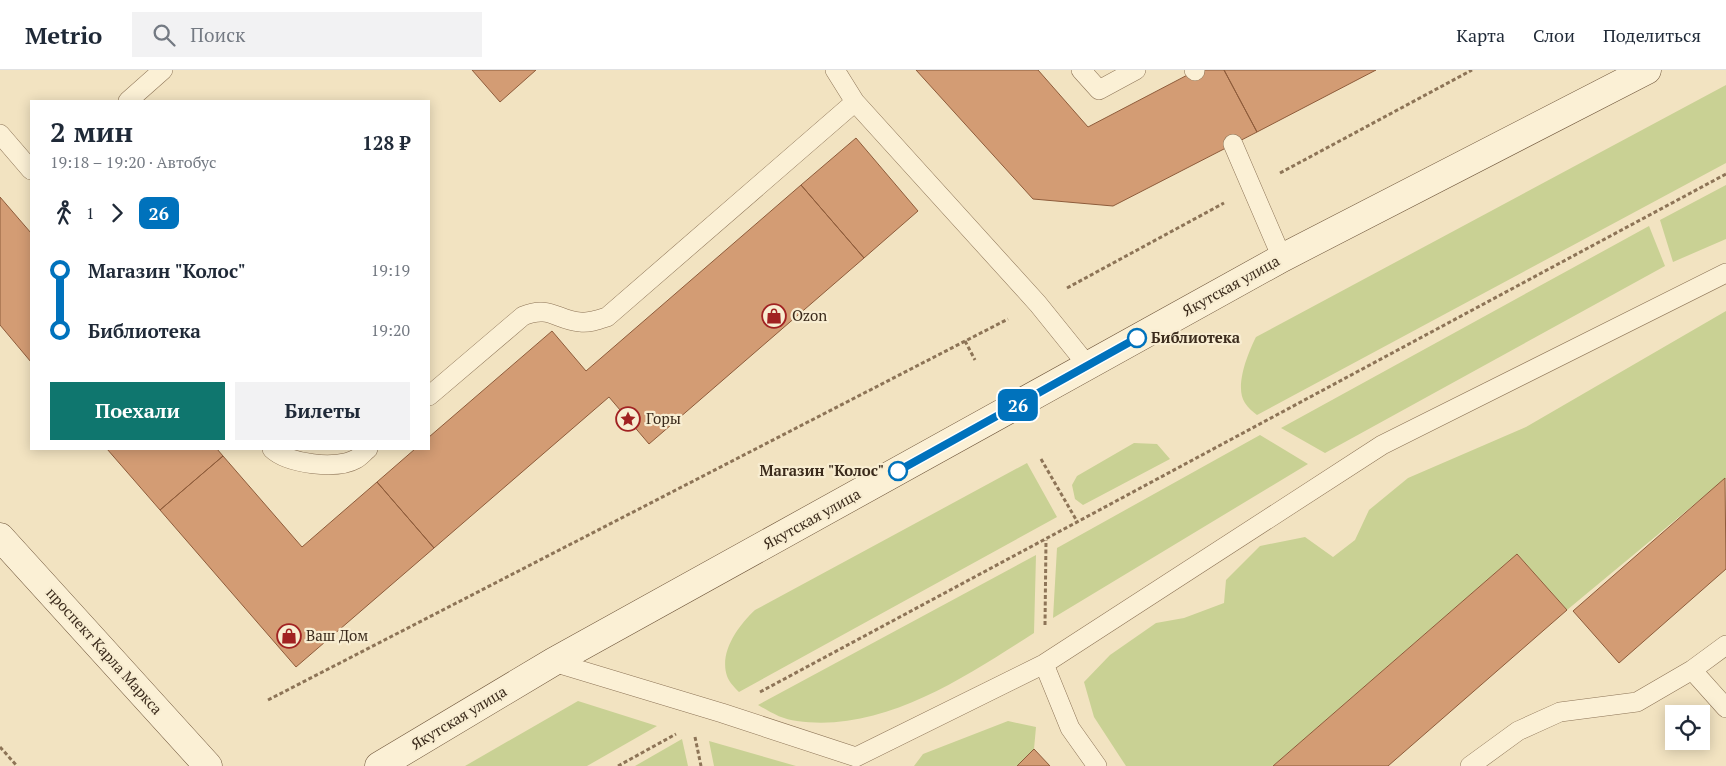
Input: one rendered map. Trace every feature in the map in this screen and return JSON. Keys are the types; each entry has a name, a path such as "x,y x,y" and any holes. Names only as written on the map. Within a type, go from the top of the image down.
{"street":[{"name":"Якутская улица","path":"379,766 553,662 1282,258 1647,70"},
{"name":"проспект Карла Маркса","path":"0,537 208,766"}],"lane":[{"path":"129,100 163,70"},
{"path":"835,70 855,102 1038,304 1088,366"},
{"path":"1081,70 1099,90 1136,70"},
{"path":"430,395 523,316 532,312 543,311 581,322 594,322 607,317 855,102"},
{"path":"0,134 30,169"},
{"path":"1233,144 1282,258"},
{"path":"553,662 722,713 860,762 1044,664 1382,445 1726,273"},
{"path":"274,450 293,460 313,464 330,464 355,460 367,450"},
{"path":"1470,766 1518,731 1560,712 1636,702 1692,670 1726,645"},
{"path":"1044,664 1070,728 1097,766"},
{"path":"1692,670 1726,708"}],"path":[{"path":"268,700 1038,304 1472,70"},
{"path":"618,766 693,724 722,713 1078,523 1726,174"},
{"path":"965,341 975,360"},
{"path":"1041,459 1078,523"},
{"path":"1044,664 1046,540"},
{"path":"693,724 701,766"},
{"path":"0,747 17,766"}],"green space":[{"path":"1726,85 1726,163 1257,415 1246,405 1241,388 1243,370 1256,337"},
{"path":"1726,185 1726,239 1673,262 1660,220"},
{"path":"1649,226 1665,266 1325,453 1281,428"},
{"path":"1726,311 1726,478 1567,610 1517,554 1273,766 1126,766 1094,717 1084,682 1110,655 1156,623 1184,618 1224,603 1226,580 1260,546 1305,537 1333,557 1355,540 1369,510 1408,478 1526,427"},
{"path":"1260,435 1308,464 1053,618 1057,548"},
{"path":"1134,443 1157,444 1170,459 1083,505 1075,499 1072,485 1077,476"},
{"path":"1027,463 1057,517 739,692 731,683 725,667 728,649 742,624 755,610"},
{"path":"1036,555 1034,633 951,683 922,698 892,710 861,718 829,722 787,719 758,705"},
{"path":"578,701 657,726 587,766 465,766"},
{"path":"1008,721 1036,727 1034,749 1017,766 914,766 923,754"},
{"path":"682,739 688,766 635,766"},
{"path":"709,741 796,766 714,766"}],"building":[{"path":"472,70 536,70 500,102"},
{"path":"916,70 1038,70 1088,127 1197,70 1224,70 1257,132 1113,206 1033,199"},
{"path":"1224,70 1376,70 1257,132"},
{"path":"856,138 918,211 864,258 801,185"},
{"path":"801,185 864,258 649,444 609,397 434,548 377,482 414,450 430,450 430,436 552,331 586,371"},
{"path":"0,197 30,232 30,361 0,325"},
{"path":"108,450 218,450 223,456 160,510"},
{"path":"223,456 302,547 377,482 434,548 296,667 160,510"},
{"path":"1725,478 1726,569 1619,663 1573,611"},
{"path":"1517,554 1567,610 1388,766 1273,766"},
{"path":"1034,749 1050,766 1017,766"}],"bus line":[{"name":"26","path":"898,471 1137,338"}],"place":[{"name":"Ozon","path":"774,316"},
{"name":"Библиотека","path":"1137,338"},
{"name":"Горы","path":"628,419"},
{"name":"Магазин \"Колос\"","path":"898,471"},
{"name":"Ваш Дом","path":"289,636"}]}
